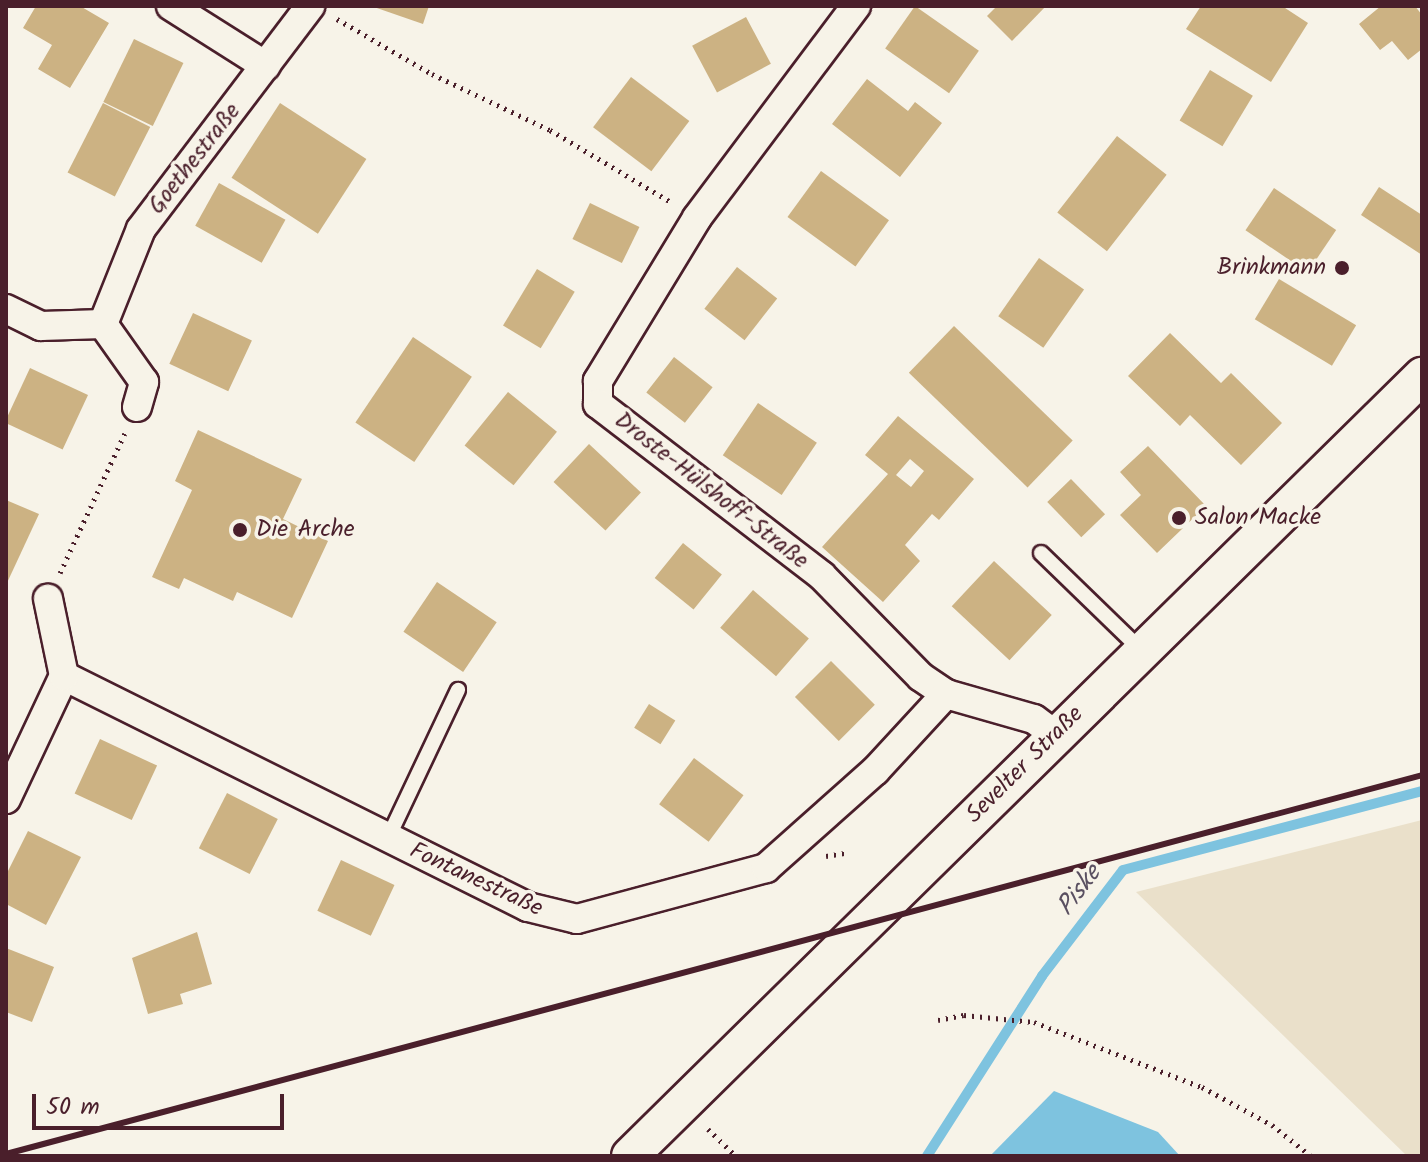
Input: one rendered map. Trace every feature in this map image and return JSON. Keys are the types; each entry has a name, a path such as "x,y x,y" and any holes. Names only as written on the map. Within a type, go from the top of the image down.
{"street":[{"path":"171,6 266,66"},
{"name":"Droste-Hülshoff-Straße","path":"856,6 697,218 598,381 598,404 822,576 921,677 946,694 1034,719 1054,734"},
{"name":"Goethestraße","path":"103,324 141,229 266,66 317,9"},
{"path":"6,309 41,326 103,324 144,382 137,407"},
{"name":"Sevelter Straße","path":"630,1156 1054,734 1422,376"},
{"path":"6,799 64,676 48,599"},
{"name":"Fontanestraße","path":"64,676 528,907 577,919 766,868 875,771 946,694"}],"lane":[{"path":"1041,553 1141,650"},
{"path":"388,838 458,690"}],"path":[{"path":"317,9 432,74 550,130 697,218"},
{"path":"48,599 137,407"},
{"path":"938,1020 992,1016 1034,1022 1202,1087 1272,1125 1311,1156"}],"shaded area":[{"path":"1422,820 1422,1156 1407,1156 1136,892"}],"water":[{"path":"1054,1091 1158,1132 1180,1156 990,1156"}],"building":[{"path":"36,6 80,6 109,23 70,88 38,69 52,45 23,28"},
{"path":"371,6 429,6 423,24"},
{"path":"915,6 979,51 949,93 885,49"},
{"path":"997,6 1046,6 1012,41 987,16"},
{"path":"1201,6 1282,6 1308,23 1271,82 1186,29"},
{"path":"1381,6 1415,6 1422,15 1422,49 1408,60 1392,41 1380,50 1359,24"},
{"path":"746,17 771,64 717,92 692,46"},
{"path":"134,39 183,63 153,126 103,102"},
{"path":"1210,70 1253,96 1222,146 1180,121"},
{"path":"631,77 689,121 651,171 593,127"},
{"path":"867,79 908,111 915,102 942,123 900,177 832,124"},
{"path":"103,103 150,127 115,197 68,172"},
{"path":"280,103 366,159 318,234 232,178"},
{"path":"1117,136 1167,175 1107,251 1057,212"},
{"path":"821,171 889,220 855,266 787,217"},
{"path":"219,183 285,220 262,263 195,226"},
{"path":"1379,187 1422,215 1422,255 1361,215"},
{"path":"1274,188 1336,230 1308,272 1245,230"},
{"path":"590,203 639,227 622,263 572,239"},
{"path":"1039,258 1084,290 1043,348 998,316"},
{"path":"737,267 777,298 745,340 704,309"},
{"path":"537,269 575,292 541,348 503,326"},
{"path":"1279,279 1356,325 1332,366 1255,319"},
{"path":"193,313 252,340 228,391 169,364"},
{"path":"954,326 1073,441 1028,487 909,373"},
{"path":"1170,333 1221,383 1231,373 1282,423 1241,465 1190,415 1180,426 1128,376"},
{"path":"413,337 472,377 414,462 355,422"},
{"path":"674,357 713,387 685,423 646,392"},
{"path":"30,368 88,395 63,449 6,423"},
{"path":"508,392 557,432 514,485 465,446"},
{"path":"758,403 817,443 782,495 723,455"},
{"path":"898,416 974,479 939,520 932,514 905,545 920,561 883,602 822,547 888,474 865,455","holes":["910,459 924,471 911,487 896,475"]},
{"name":"Die Arche","path":"198,430 302,479 283,519 328,541 292,618 237,592 233,601 184,578 179,589 152,577 192,490 175,481"},
{"path":"589,444 641,492 605,530 554,482"},
{"path":"1148,446 1206,506 1157,553 1120,515 1141,495 1120,472"},
{"path":"1071,479 1105,514 1081,537 1047,502"},
{"path":"6,500 39,514 6,585"},
{"path":"683,543 722,574 694,609 655,578"},
{"path":"994,561 1052,615 1009,660 952,606"},
{"path":"437,582 497,622 463,672 403,632"},
{"path":"753,590 809,639 776,676 720,628"},
{"path":"831,661 875,705 839,741 795,697"},
{"path":"649,704 675,720 660,744 634,728"},
{"path":"100,739 157,766 132,820 75,793"},
{"path":"694,758 744,795 709,842 659,804"},
{"path":"227,793 278,819 250,874 199,848"},
{"path":"28,831 81,857 46,925 6,904 6,875"},
{"path":"341,860 394,885 371,936 317,911"},
{"path":"197,932 212,984 180,994 183,1004 148,1014 132,958"},
{"path":"6,948 54,967 32,1022 6,1012"}],"waterway":[{"name":"Piske","path":"927,1156 1042,976 1123,870 1422,791"}],"railway":[{"path":"6,1154 1422,775"}],"place":[{"name":"Brinkmann","path":"1342,268"},
{"name":"Salon Macke","path":"1179,518"},
{"name":"Die Arche","path":"240,530"}]}
